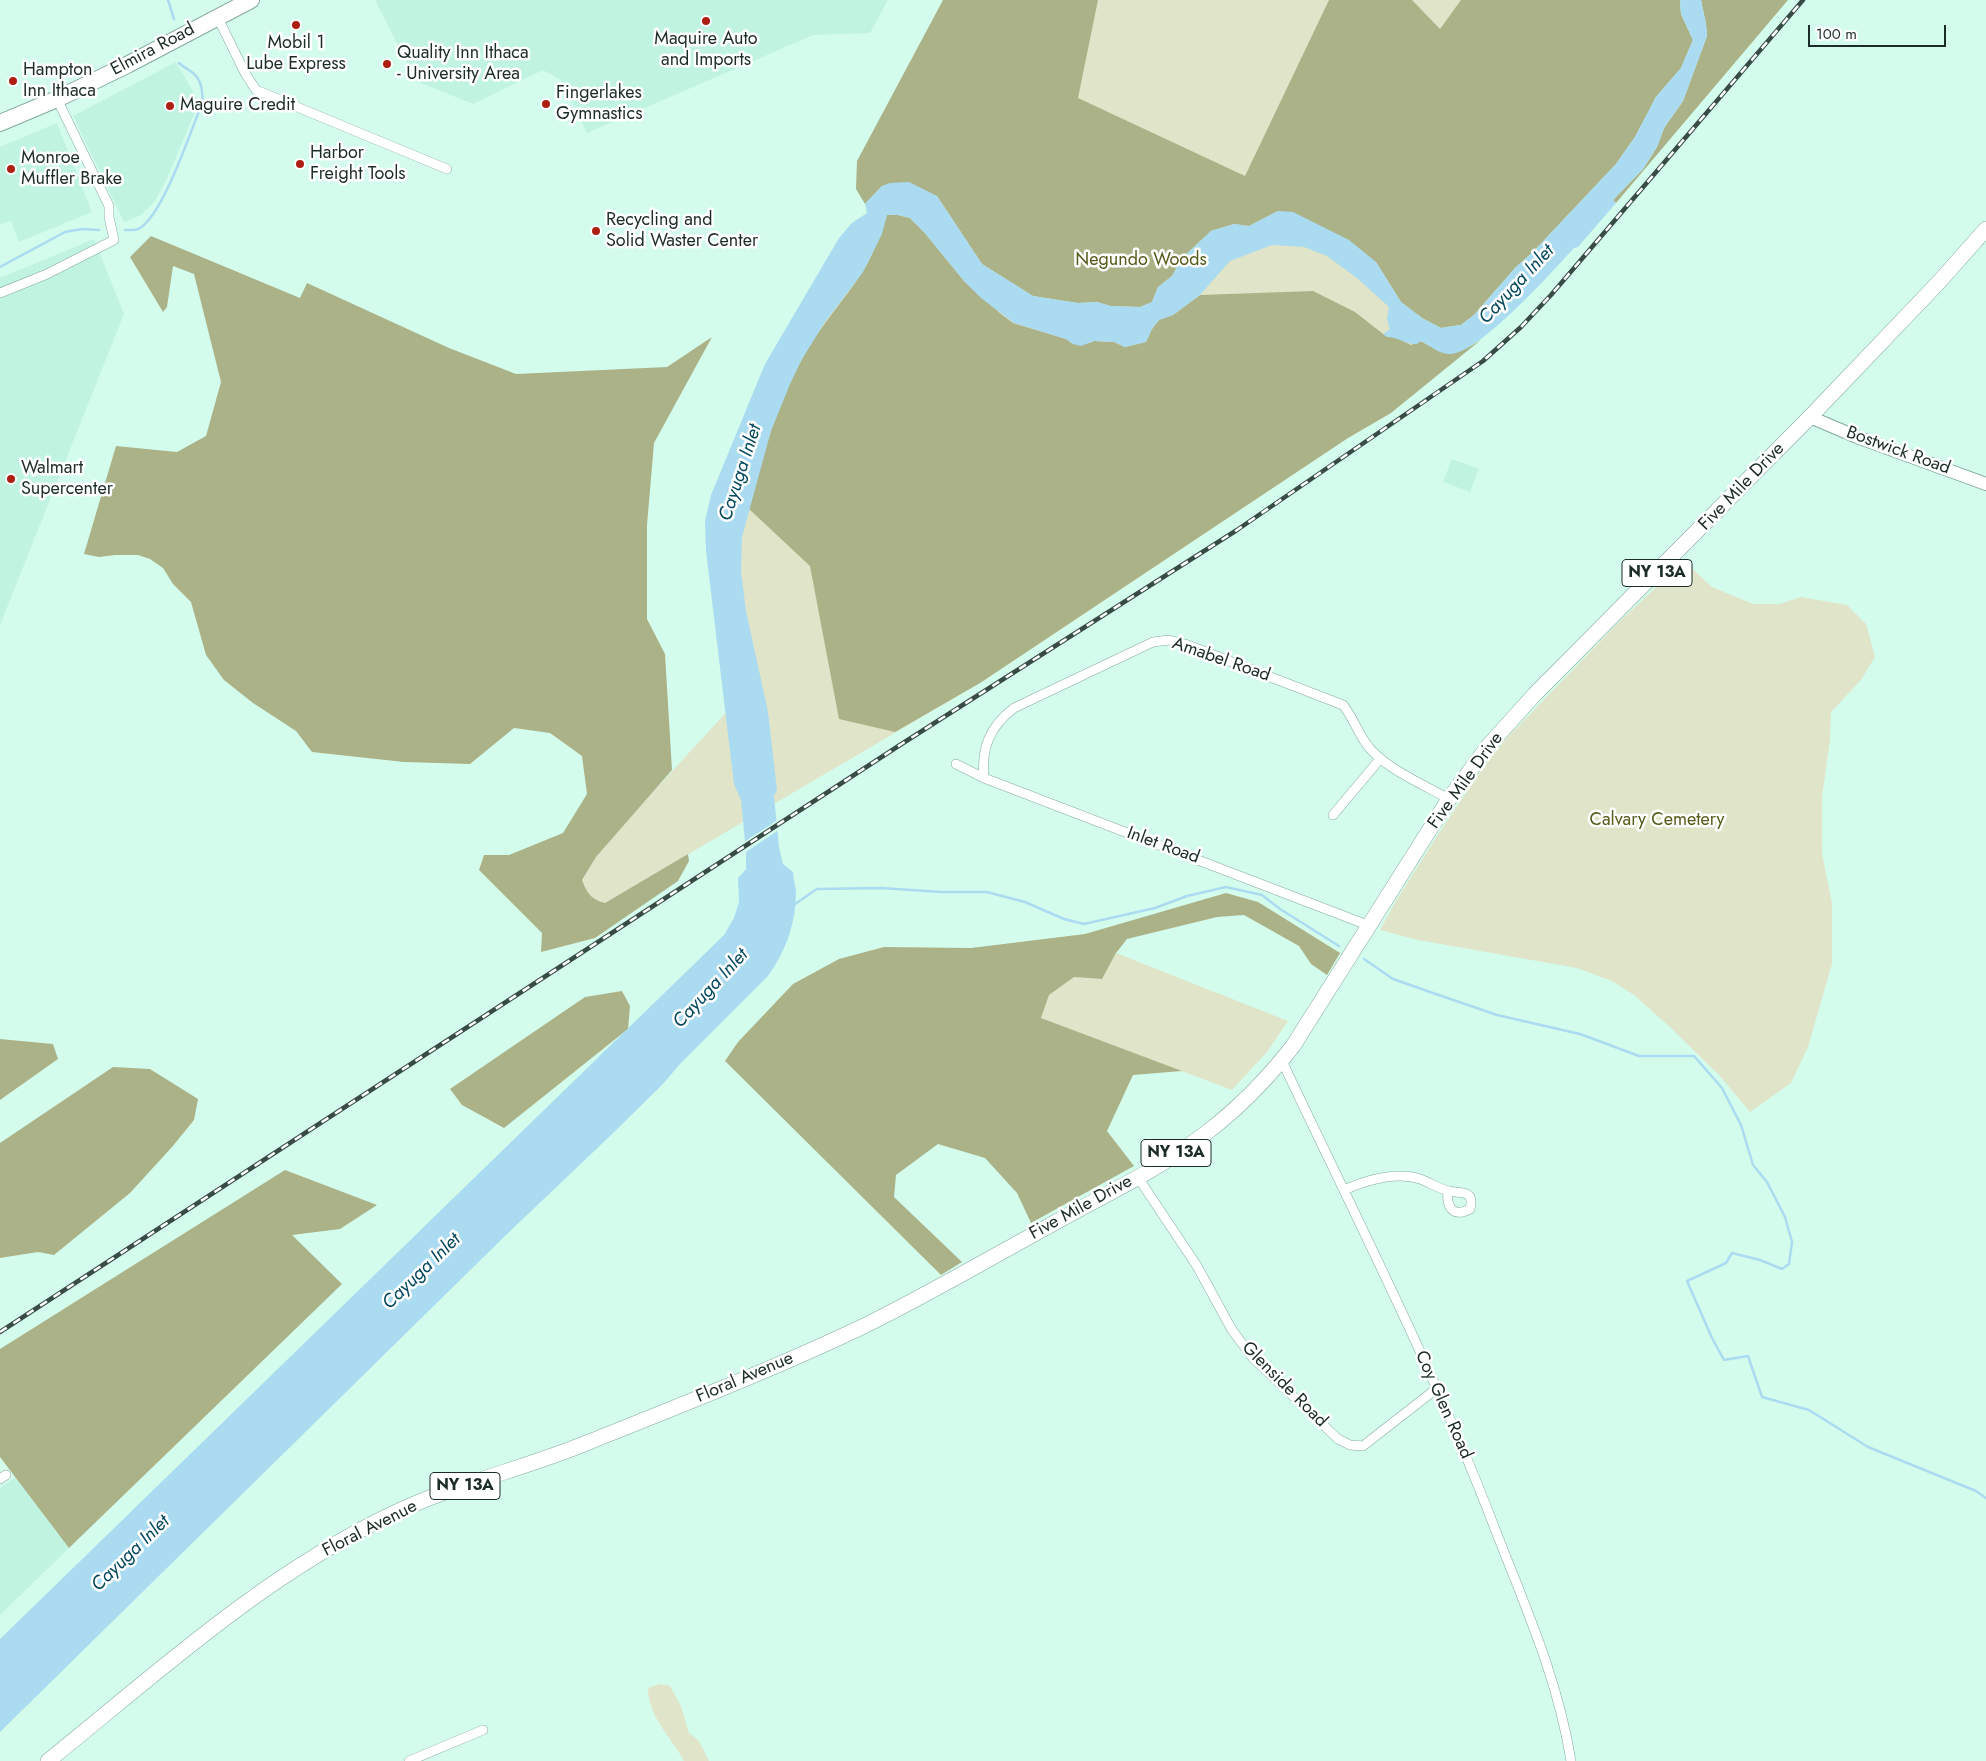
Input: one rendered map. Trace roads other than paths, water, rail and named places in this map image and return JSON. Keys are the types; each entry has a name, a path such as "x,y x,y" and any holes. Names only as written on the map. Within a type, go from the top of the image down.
{"highway":[{"name":"Elmira Road","path":"0,123 57,99 251,0"}],"main road":[{"name":"Five Mile Drive","path":"929,1293 1138,1176 1203,1135 1235,1109 1282,1061 1317,1010 1449,799 1489,745 1535,694 1810,417 1939,282 1986,229"},
{"name":"Floral Avenue","path":"48,1761 179,1654 258,1594 308,1561 383,1518 419,1503 567,1451 779,1364 862,1327 929,1293"}],"street":[{"path":"217,16 256,90 447,169"},
{"path":"0,293 47,274 114,240 109,218 110,206 57,99"},
{"name":"Bostwick Road","path":"1810,417 1857,438 1986,484"},
{"name":"Amabel Road","path":"984,778 982,762 993,729 1002,717 1014,708 1154,642 1169,640 1185,644 1343,705 1350,713 1365,743 1380,759 1449,799"},
{"path":"1333,815 1380,759"},
{"name":"Inlet Road","path":"956,764 984,778 1370,926"},
{"name":"Coy Glen Road","path":"1282,1061 1344,1190 1476,1477 1541,1646 1561,1706 1572,1761"},
{"name":"Glenside Road","path":"1138,1176 1197,1266 1242,1345 1338,1439 1350,1445 1362,1446 1436,1389"},
{"path":"1344,1190 1361,1182 1384,1177 1402,1176 1428,1182 1448,1192"},
{"path":"409,1761 483,1730"}],"water":[{"name":"Cayuga Inlet","path":"1680,0 1701,0 1707,36 1683,101 1664,128 1657,147 1643,169 1613,200 1616,203 1578,247 1574,248 1514,310 1477,342 1462,351 1445,354 1421,341 1413,344 1387,337 1383,334 1390,329 1387,319 1389,307 1357,278 1327,256 1304,247 1272,245 1230,261 1200,295 1173,315 1159,320 1146,342 1125,347 1114,342 1094,341 1081,346 1073,344 1066,339 1014,323 981,298 964,281 924,232 910,218 887,215 882,234 863,272 825,322 802,359 790,384 771,431 742,537 741,571 746,611 768,712 777,790 774,796 779,847 783,864 793,872 796,889 796,903 792,926 780,957 768,976 680,1064 662,1085 506,1235 0,1732 0,1639 724,935 734,918 739,902 738,878 746,869 746,852 741,800 734,784 706,551 705,521 711,495 765,364 839,238 852,223 867,213 865,204 882,186 890,183 909,182 937,196 982,264 1033,296 1078,303 1097,302 1111,306 1140,307 1152,302 1158,287 1172,276 1182,258 1211,231 1234,224 1249,226 1278,211 1293,212 1349,240 1376,262 1401,302 1422,318 1441,328 1461,325 1474,315 1516,267 1533,252 1616,164 1635,137 1656,97 1681,68 1693,40 1681,14"}],"waterway":[{"path":"168,0 174,19"},
{"path":"125,230 140,228 149,220 158,206 167,190 202,104 202,92 198,79 179,63"},
{"path":"0,267 65,232 82,229 99,230"},
{"path":"795,904 817,889 881,888 941,892 987,892 1025,902 1064,919 1084,924 1155,908 1187,896 1226,887 1262,895 1280,909 1339,946"},
{"path":"1364,959 1393,979 1497,1015 1580,1034 1639,1056 1694,1056 1722,1088 1741,1125 1753,1165 1767,1182 1785,1217 1792,1242 1789,1264 1782,1269 1760,1260 1732,1253 1726,1263 1687,1281 1712,1338 1724,1360 1748,1356 1762,1397 1809,1410 1868,1447 1976,1491 1986,1498"}],"railway":[{"path":"0,1332 900,745 1237,530 1483,361 1521,327 1551,295 1803,0"}],"place":[{"name":"Maquire Auto and Imports","path":"706,21"},
{"name":"Mobil 1 Lube Express","path":"296,25"},
{"name":"Quality Inn Ithaca - University Area","path":"387,64"},
{"name":"Hampton Inn Ithaca","path":"13,81"},
{"name":"Fingerlakes Gymnastics","path":"546,104"},
{"name":"Maguire Credit","path":"170,106"},
{"name":"Harbor Freight Tools","path":"300,164"},
{"name":"Monroe Muffler Brake","path":"11,169"},
{"name":"Recycling and Solid Waster Center","path":"596,231"},
{"name":"Walmart Supercenter","path":"11,479"}],"park label":[{"name":"Negundo Woods","path":"1141,261"},
{"name":"Calvary Cemetery","path":"1657,821"}]}
